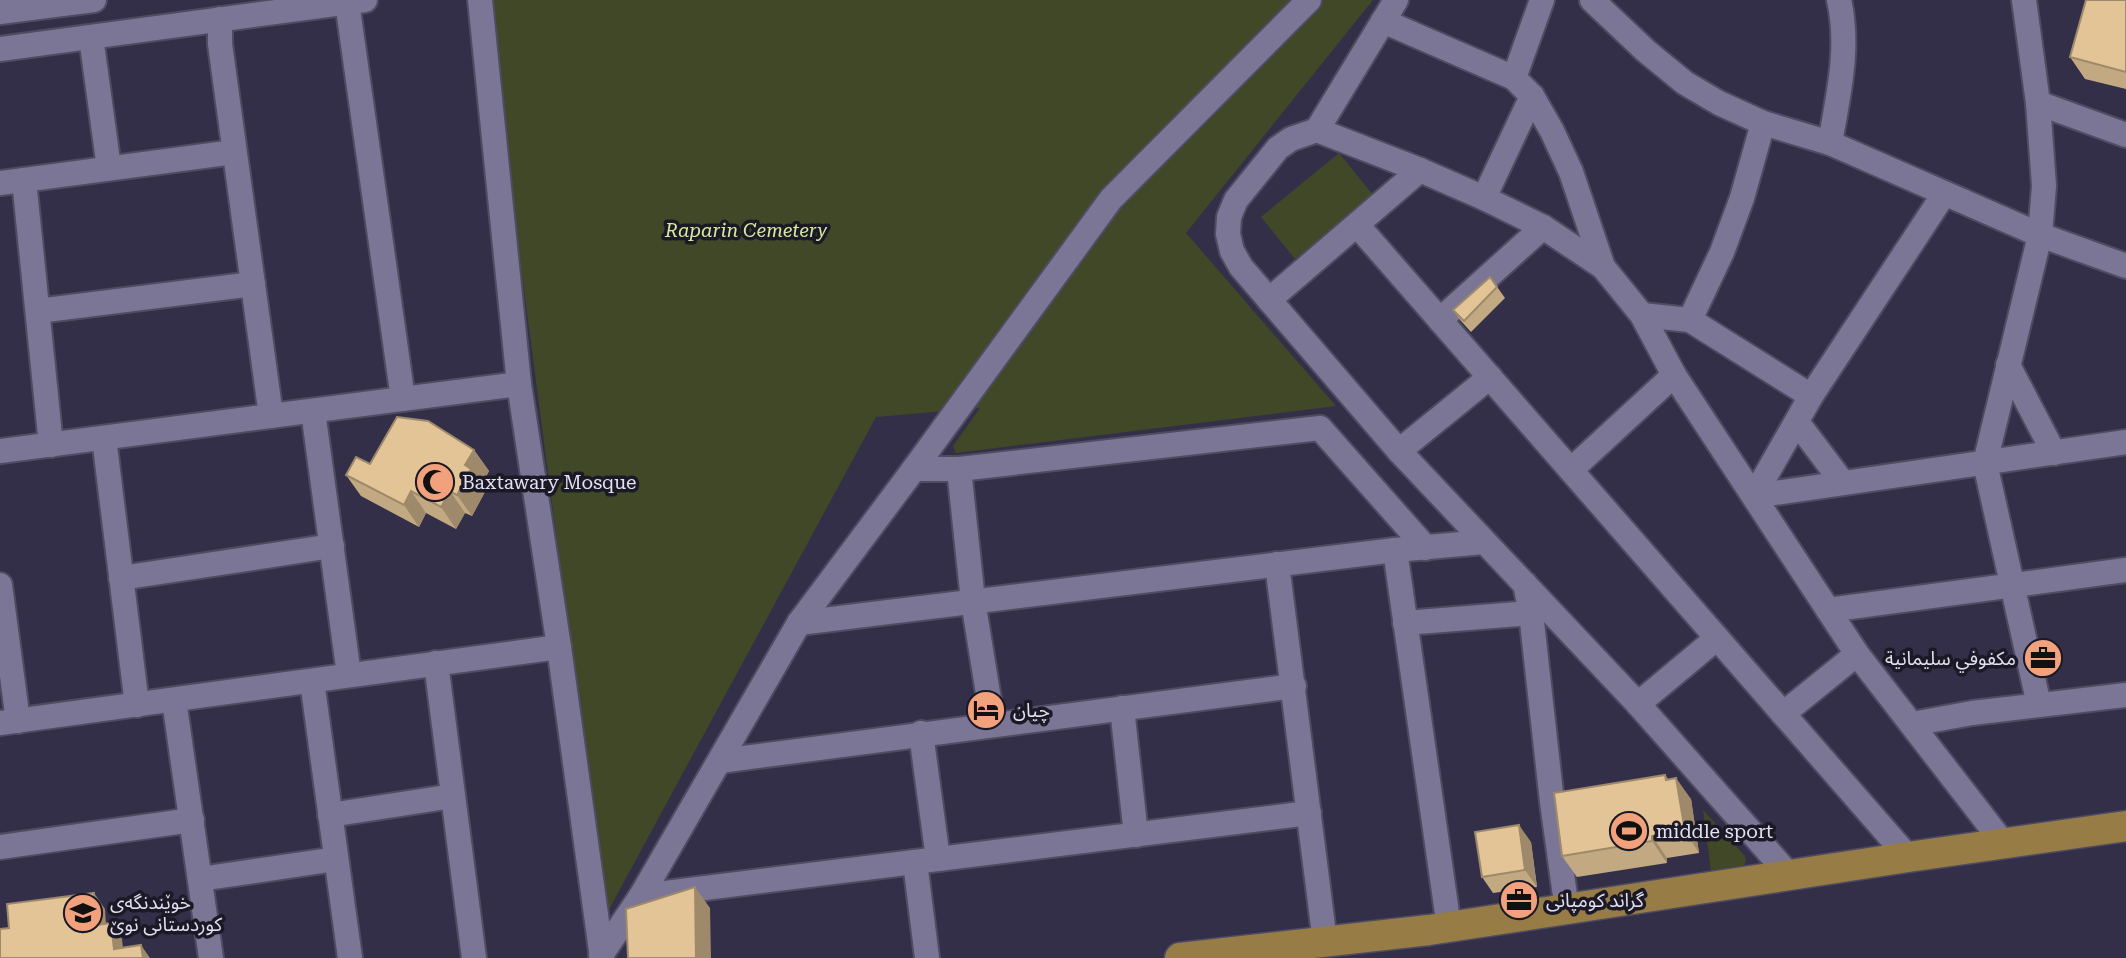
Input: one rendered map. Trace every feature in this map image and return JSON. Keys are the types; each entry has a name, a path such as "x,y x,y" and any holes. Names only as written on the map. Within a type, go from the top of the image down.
{"main road":[{"path":"1180,958 1449,927 2126,826"}],"street":[{"path":"4,8 94,0"},
{"path":"480,0 519,384 559,648 601,956"},
{"path":"601,956 641,896 799,623 1111,199 1309,0"},
{"path":"1317,131 1396,0"},
{"path":"1484,198 1523,87 1542,0"},
{"path":"1830,143 1843,64 1844,43 1839,0"},
{"path":"2024,0 2038,103 2044,186 2040,235 1985,463 2039,705"},
{"path":"0,49 356,1 403,399"},
{"path":"1597,2 1646,51 1685,83 1719,103 1763,123 1830,143 2040,235 2126,266"},
{"path":"220,19 220,44 271,416"},
{"path":"1383,21 1523,87 1552,131 1571,172 1604,267"},
{"path":"91,37 109,169"},
{"path":"2038,103 2126,135"},
{"path":"1690,320 1722,252 1742,198 1763,123"},
{"path":"1790,876 1638,704 1399,451 1241,267 1227,234 1229,217 1236,200 1278,148 1291,139 1317,131 1420,170 1543,227 1604,267 1642,314 1674,375 1857,654 2004,844"},
{"path":"51,445 38,311 12,181 234,152"},
{"path":"1269,300 1420,170"},
{"path":"1754,496 1811,396 1944,194"},
{"path":"1358,226 1908,857"},
{"path":"1440,320 1543,227"},
{"path":"38,311 253,284"},
{"path":"1642,314 1690,320 1811,396"},
{"path":"2008,365 2054,453"},
{"path":"1571,470 1674,375"},
{"path":"1399,451 1490,377"},
{"path":"0,451 519,384"},
{"path":"313,411 349,676"},
{"path":"1797,422 1843,483"},
{"path":"914,469 959,469 1320,428 1426,548"},
{"path":"104,438 137,705"},
{"path":"1754,496 2126,442"},
{"path":"959,469 973,601 993,724"},
{"path":"799,623 1395,550 1484,542"},
{"path":"121,578 332,546"},
{"path":"1395,550 1449,927"},
{"path":"1277,564 1325,942"},
{"path":"1828,610 2126,570"},
{"path":"1525,583 1531,613 1567,910"},
{"path":"0,585 9,722 559,648"},
{"path":"1405,623 1531,613"},
{"path":"1638,704 1717,638"},
{"path":"1783,713 1857,654"},
{"path":"436,663 474,958"},
{"path":"312,681 350,958"},
{"path":"720,761 1294,686"},
{"path":"1912,724 1972,713 2126,695"},
{"path":"174,700 211,958"},
{"path":"1122,708 1136,835"},
{"path":"921,733 927,861 927,958"},
{"path":"1676,782 1703,778"},
{"path":"330,815 453,796"},
{"path":"1552,802 1580,798"},
{"path":"641,896 1309,813"},
{"path":"0,847 192,820"},
{"path":"200,879 336,859"}],"green space":[{"name":"Raparin Cemetery","path":"486,0 1373,0 1186,233 1336,406 956,453 953,446 980,408 876,417 606,915"},
{"path":"1339,153 1373,195 1295,259 1261,217"},
{"path":"1703,810 1745,856 1743,867 1711,871"}],"building":[{"path":"2086,0 2126,0 2126,72 2070,57"},
{"path":"1490,277 1497,287 1464,321 1453,310"},
{"path":"397,417 428,421 474,450 465,465 471,469 457,495 450,491 441,507 411,491 404,505 346,475 356,457 370,464"},
{"name":"middle sport","path":"1665,775 1666,780 1676,778 1685,831 1652,836 1652,841 1562,856 1554,793"},
{"path":"1519,825 1525,870 1482,877 1475,832"},
{"path":"695,887 696,958 628,958 626,909"},
{"path":"94,893 96,925 111,923 114,949 141,945 143,958 0,958 0,929 9,928 7,904"}],"place":[{"name":"Baxtawary Mosque","path":"435,482"},
{"name":"مكفوفي سليمانية","path":"2043,658"},
{"name":"چيان","path":"986,710"},
{"name":"middle sport","path":"1629,831"},
{"name":"گراند كومپانى","path":"1519,900"},
{"name":"خوێندنگەی کوردستانی نوێ","path":"83,913"}]}
